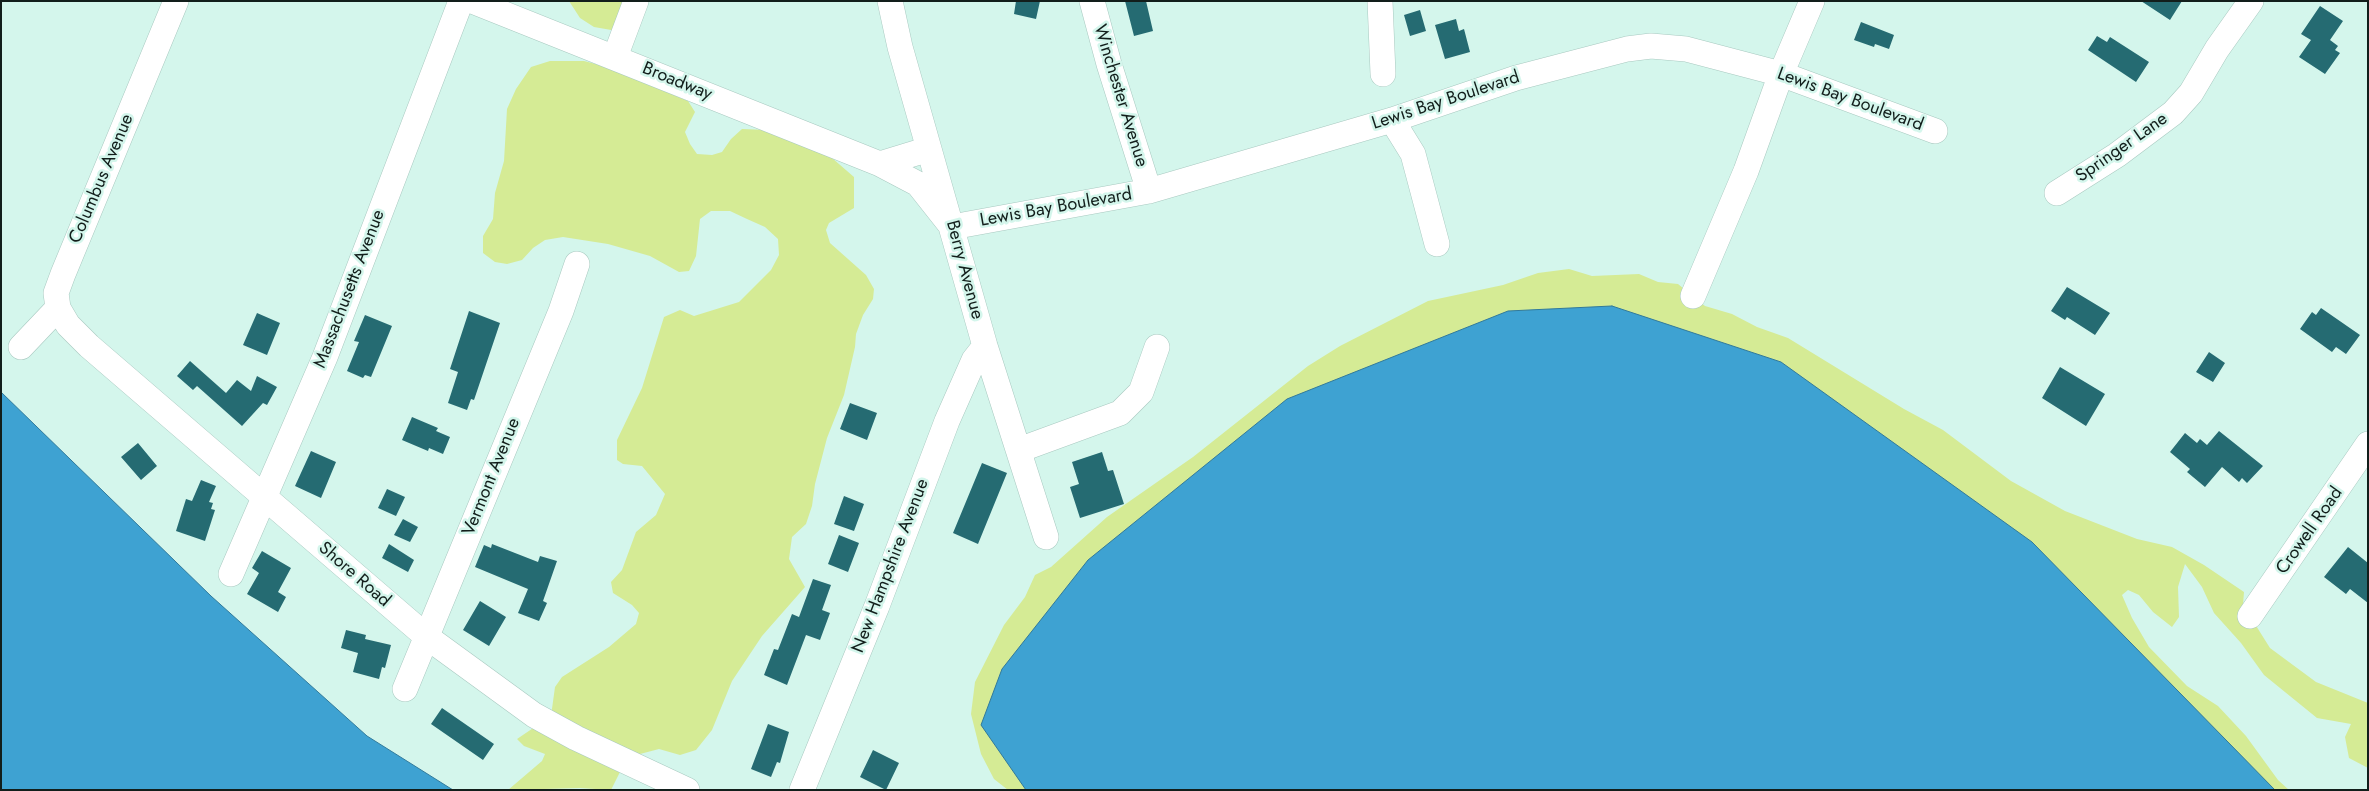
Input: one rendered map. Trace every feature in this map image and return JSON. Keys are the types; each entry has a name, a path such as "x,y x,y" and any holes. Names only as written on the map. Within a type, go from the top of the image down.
{"street":[{"name":"Columbus Avenue","path":"58,308 56,293 63,274 176,1"},
{"name":"Massachusetts Avenue","path":"231,574 325,357 461,1"},
{"name":"Broadway","path":"472,1 880,164 918,184 952,227"},
{"path":"615,57 636,1"},
{"name":"Berry Avenue","path":"890,1 900,47 985,346 1046,537"},
{"name":"Winchester Avenue","path":"1092,1 1108,64 1149,191"},
{"path":"1380,1 1382,74"},
{"path":"1693,296 1746,171 1781,74 1812,1"},
{"name":"Springer Lane","path":"2057,193 2117,155 2172,113 2191,93 2217,49 2251,1"},
{"name":"Lewis Bay Boulevard","path":"952,227 1149,191 1392,120 1516,78 1620,51 1651,46 1686,49 1781,74 1935,131"},
{"path":"1392,120 1414,154 1437,244"},
{"path":"880,164 929,149"},
{"name":"Vermont Avenue","path":"405,689 561,311 577,264"},
{"path":"21,347 58,308"},
{"name":"Shore Road","path":"58,308 68,325 89,346 427,636 534,715 576,738 687,790"},
{"name":"New Hampshire Avenue","path":"802,790 877,606 953,404 974,360 985,346"},
{"path":"1019,450 1120,413 1142,392 1157,347"},
{"name":"Crowell Road","path":"2250,616 2368,444"}],"green space":[{"path":"569,1 637,1 617,31 594,27 580,18"},
{"path":"550,61 584,61 611,68 688,101 695,112 685,132 697,154 712,155 722,152 731,139 742,129 768,130 832,158 854,177 854,208 829,223 826,230 830,243 866,275 874,289 873,299 863,315 856,334 855,347 844,395 827,438 815,484 812,506 806,524 792,537 789,559 805,587 762,636 732,681 712,730 696,750 680,755 659,749 640,754 623,766 611,790 580,788 508,790 542,761 545,754 524,746 517,739 551,716 555,687 562,677 609,647 636,624 639,613 632,605 613,593 611,582 622,570 636,532 656,515 665,494 642,466 623,464 617,460 617,440 642,388 664,317 680,310 694,316 739,302 771,270 779,255 778,239 765,227 730,211 711,211 700,219 696,256 689,271 679,272 650,256 608,244 563,237 545,240 533,248 522,260 507,264 495,262 483,253 483,236 493,219 495,193 504,161 507,109 516,89 531,67"},
{"path":"1569,269 1592,276 1639,274 1658,282 1678,284 1705,306 1732,314 1757,327 1788,338 1904,409 1943,430 2011,481 2065,511 2137,539 2172,547 2204,565 2244,592 2243,605 2270,648 2316,682 2368,703 2368,768 2349,758 2345,737 2351,724 2317,718 2264,675 2241,643 2214,613 2202,587 2185,564 2178,587 2179,617 2172,627 2153,612 2139,595 2128,590 2122,595 2132,618 2149,647 2187,686 2218,706 2246,736 2278,780 2289,790 1008,790 994,779 981,754 971,714 975,682 1004,625 1025,597 1035,575 1051,567 1107,517 1193,457 1308,366 1340,346 1428,301 1503,285 1538,273"}],"water":[{"path":"1612,306 1781,362 2032,542 2275,790 1026,790 981,725 1002,669 1088,560 1287,399 1508,311"},
{"path":"1,392 211,596 367,736 453,790 1,790"}],"building":[{"path":"1016,1 1040,1 1036,19 1014,14"},
{"path":"1125,1 1146,1 1153,31 1134,36"},
{"path":"2141,1 2182,1 2170,20"},
{"path":"2320,6 2343,21 2330,40 2338,46 2335,50 2340,53 2325,74 2299,57 2311,40 2301,34"},
{"path":"1420,10 1426,31 1410,36 1404,15"},
{"path":"1456,19 1459,31 1464,29 1470,52 1445,59 1435,25"},
{"path":"1861,22 1894,35 1889,49 1875,44 1874,47 1854,40"},
{"path":"2097,36 2107,42 2110,37 2149,62 2136,82 2088,50"},
{"path":"2067,287 2110,313 2095,335 2067,317 2065,320 2051,311"},
{"path":"2321,308 2360,335 2346,354 2336,347 2332,352 2300,329 2312,312 2316,315"},
{"path":"469,311 500,323 474,400 471,399 467,410 448,403 458,372 450,369"},
{"path":"257,313 280,323 267,355 243,345"},
{"path":"365,315 392,326 371,377 365,375 363,378 347,371 359,342 354,341"},
{"path":"2209,352 2225,363 2213,382 2196,372"},
{"path":"190,361 226,393 237,380 251,391 257,376 277,387 267,405 263,403 242,426 197,386 193,390 177,376"},
{"path":"2060,367 2105,394 2086,426 2042,398"},
{"path":"850,403 877,413 867,440 840,429"},
{"path":"412,417 438,428 436,431 450,437 443,454 429,448 428,451 402,440"},
{"path":"2219,431 2263,466 2247,483 2242,478 2239,482 2222,467 2205,487 2187,472 2190,469 2170,452 2185,433 2197,443 2200,439 2207,445"},
{"path":"138,443 157,466 141,480 121,457"},
{"path":"311,451 336,462 321,498 295,486"},
{"path":"1102,452 1108,471 1113,470 1124,504 1080,518 1070,487 1079,484 1072,462"},
{"path":"982,463 1007,473 978,544 953,533"},
{"path":"201,480 216,486 209,502 213,503 211,509 215,510 205,541 176,531 186,499 192,501"},
{"path":"387,489 405,497 396,516 378,508"},
{"path":"844,496 864,504 854,531 834,524"},
{"path":"403,519 418,527 410,542 394,535"},
{"path":"839,535 859,543 848,572 828,564"},
{"path":"389,544 414,560 408,572 382,558"},
{"path":"492,544 538,562 540,556 557,561 543,601 547,603 539,621 518,613 528,589 475,567 484,545 491,548"},
{"path":"2348,547 2368,563 2368,603 2350,589 2346,594 2324,577"},
{"path":"262,551 291,568 278,592 286,597 278,612 247,594 259,573 252,568"},
{"path":"813,579 831,585 822,610 830,613 820,640 806,635 787,685 764,675 774,649 778,650 792,614 799,617"},
{"path":"480,601 506,617 489,646 463,630"},
{"path":"346,630 366,635 365,639 391,645 385,668 382,667 379,679 353,672 358,653 341,648"},
{"path":"442,708 494,744 483,760 431,724"},
{"path":"768,724 789,732 780,763 777,762 771,777 751,769"},
{"path":"873,750 899,763 886,790 860,777"}]}
